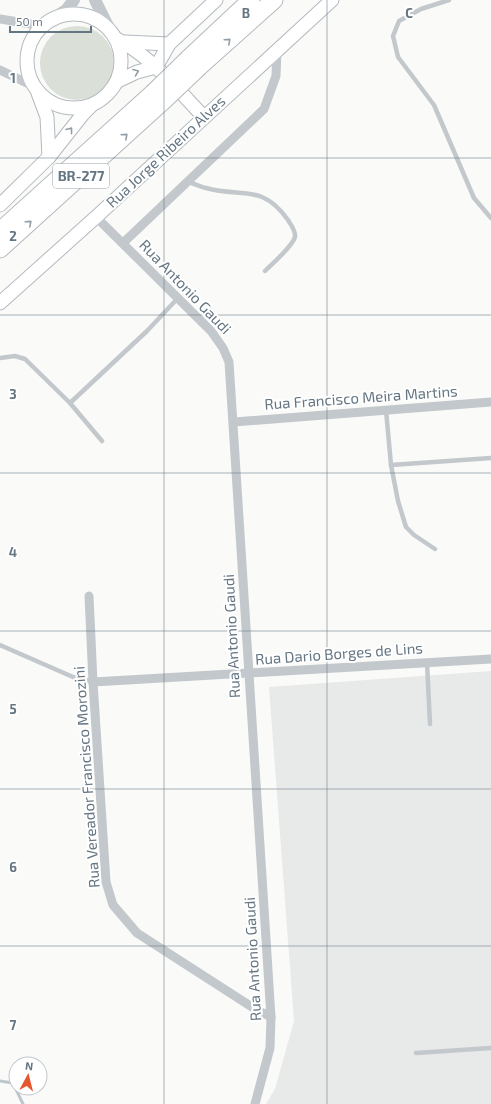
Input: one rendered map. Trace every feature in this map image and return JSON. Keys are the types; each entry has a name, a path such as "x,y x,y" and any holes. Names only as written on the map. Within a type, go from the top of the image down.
{"highway":[{"name":"BR-277","path":"0,249 193,63 251,0"},
{"name":"BR-277","path":"193,63 274,0"},
{"name":"BR-277","path":"0,231 157,98"}],"main road":[{"path":"118,81 137,72 156,67 169,44 216,0"},
{"name":"Rua Jorge Ribeiro Alves","path":"0,303 332,0"},
{"path":"49,157 47,117 28,68 29,48 34,36 46,24 65,15 81,15 97,20 116,37 156,67 204,117"},
{"path":"116,37 169,44"},
{"path":"0,205 49,157 83,114 112,90 118,81 121,66 120,52 116,37"},
{"path":"36,89 49,101 63,107 78,108 93,105"}],"street":[{"path":"0,19 46,24 66,10 74,0"},
{"path":"95,0 116,37"},
{"path":"123,243 189,182 264,109 276,76 278,50"},
{"path":"0,70 36,89"},
{"name":"Rua Antonio Gaudi","path":"96,217 211,331 224,348 229,362 271,1017 270,1048 255,1104"},
{"name":"Rua Francisco Meira Martins","path":"234,422 491,402"},
{"name":"Rua Vereador Francisco Morozini","path":"89,596 106,882 113,905 137,933 255,1009 271,1017"},
{"name":"Rua Dario Borges de Lins","path":"93,682 491,659"}],"lane":[{"path":"448,0 421,9 399,21 393,36 398,57 434,105 474,198 491,218"},
{"path":"189,182 206,188 250,193 270,200 282,211 294,229 296,236 292,243 265,271"},
{"path":"70,403 147,331 178,298"},
{"path":"0,358 15,356 25,359 70,403 102,441"},
{"path":"386,410 391,465 398,500 406,527 414,535 435,549"},
{"path":"391,465 491,458"},
{"path":"0,645 73,678 93,682"},
{"path":"427,663 430,724"},
{"path":"416,1053 491,1048"}],"shaded area":[{"path":"70,26 84,26 98,32 108,42 114,56 114,70 108,84 98,94 84,100 70,100 56,94 46,84 40,70 40,56 46,42 56,32"},
{"path":"491,671 491,1104 266,1104 275,1089 294,1021 269,687"}],"waterway":[{"path":"0,1081 13,1083 23,1104"}]}
